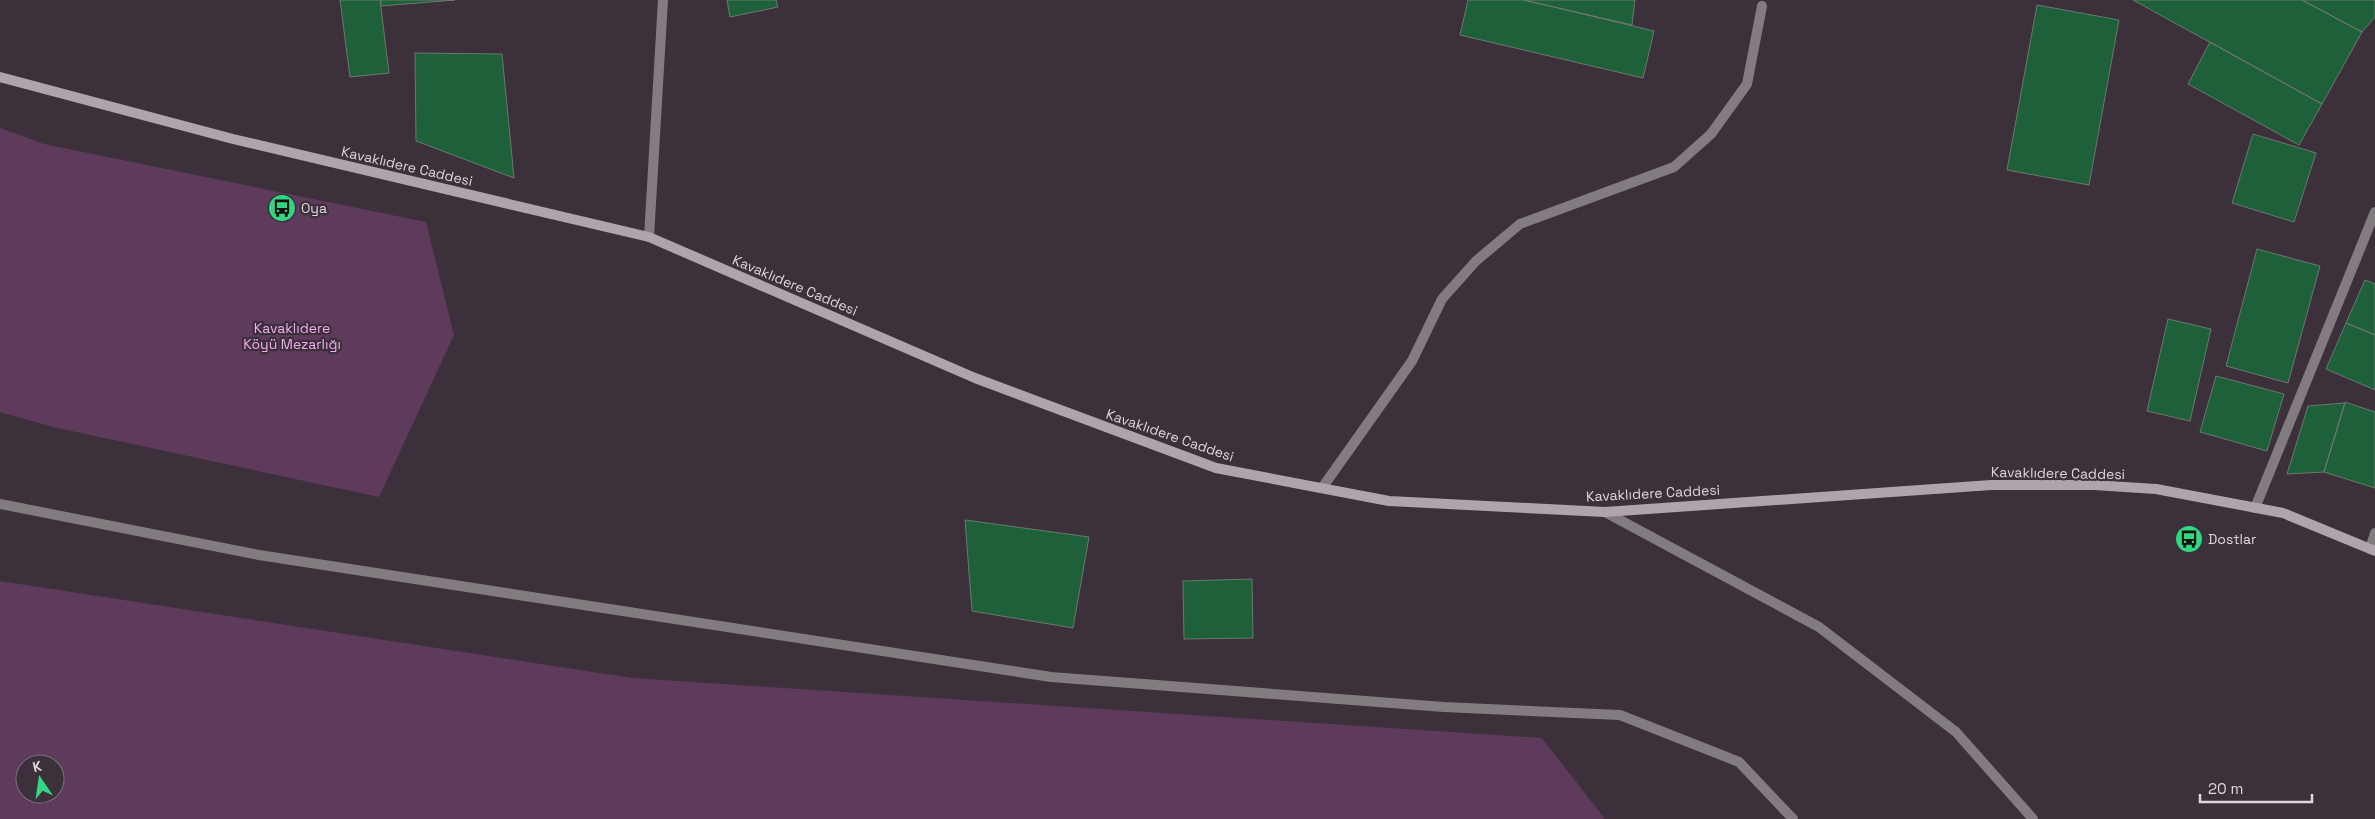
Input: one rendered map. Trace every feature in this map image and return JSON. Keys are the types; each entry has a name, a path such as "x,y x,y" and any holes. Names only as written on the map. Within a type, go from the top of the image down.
{"street":[{"path":"649,237 662,0"},
{"path":"1322,488 1412,361 1442,300 1476,261 1520,224 1674,167 1711,134 1747,84 1762,6"},
{"name":"Kavaklıdere Caddesi","path":"0,77 233,139 649,237 975,378 1216,468 1389,501 1606,512 2010,485 2094,485 2156,489 2283,513 2373,550"},
{"path":"2255,508 2375,212"},
{"path":"0,504 259,555 1051,677 1444,707 1620,715 1738,762 1793,819"},
{"path":"1606,512 1819,626 1956,732 2033,819"},
{"path":"2373,550 2375,533"}],"green space":[{"name":"Kavaklıdere Köyü Mezarlığı","path":"0,128 44,144 426,222 454,335 379,497 53,427 0,412"},
{"path":"0,581 632,678 1542,738 1605,819 0,819"}],"building":[{"path":"340,0 380,0 389,73 350,77"},
{"path":"381,0 455,0 381,6"},
{"path":"727,0 776,0 778,7 730,17"},
{"path":"1468,0 1524,0 1654,31 1643,78 1460,35"},
{"path":"1524,0 1635,0 1632,25"},
{"path":"2133,0 2302,0 2362,32 2322,104"},
{"path":"2302,0 2375,0 2375,17 2362,32"},
{"path":"2037,5 2119,20 2089,185 2007,170"},
{"path":"2210,42 2322,104 2299,145 2188,84"},
{"path":"415,53 502,54 514,178 416,141"},
{"path":"2253,134 2316,153 2294,222 2232,203"},
{"path":"2257,249 2320,266 2288,383 2226,366"},
{"path":"2365,280 2375,284 2375,335 2346,323"},
{"path":"2168,319 2211,329 2190,421 2147,411"},
{"path":"2346,323 2375,335 2375,390 2326,369"},
{"path":"2216,376 2284,394 2267,451 2200,432"},
{"path":"2345,402 2375,412 2375,488 2324,472"},
{"path":"2345,403 2324,472 2287,474 2308,406"},
{"path":"965,520 1089,537 1073,628 972,611"},
{"path":"1252,579 1253,638 1184,639 1183,581"}],"place":[{"name":"Oya","path":"282,208"},
{"name":"Dostlar","path":"2189,539"}]}
